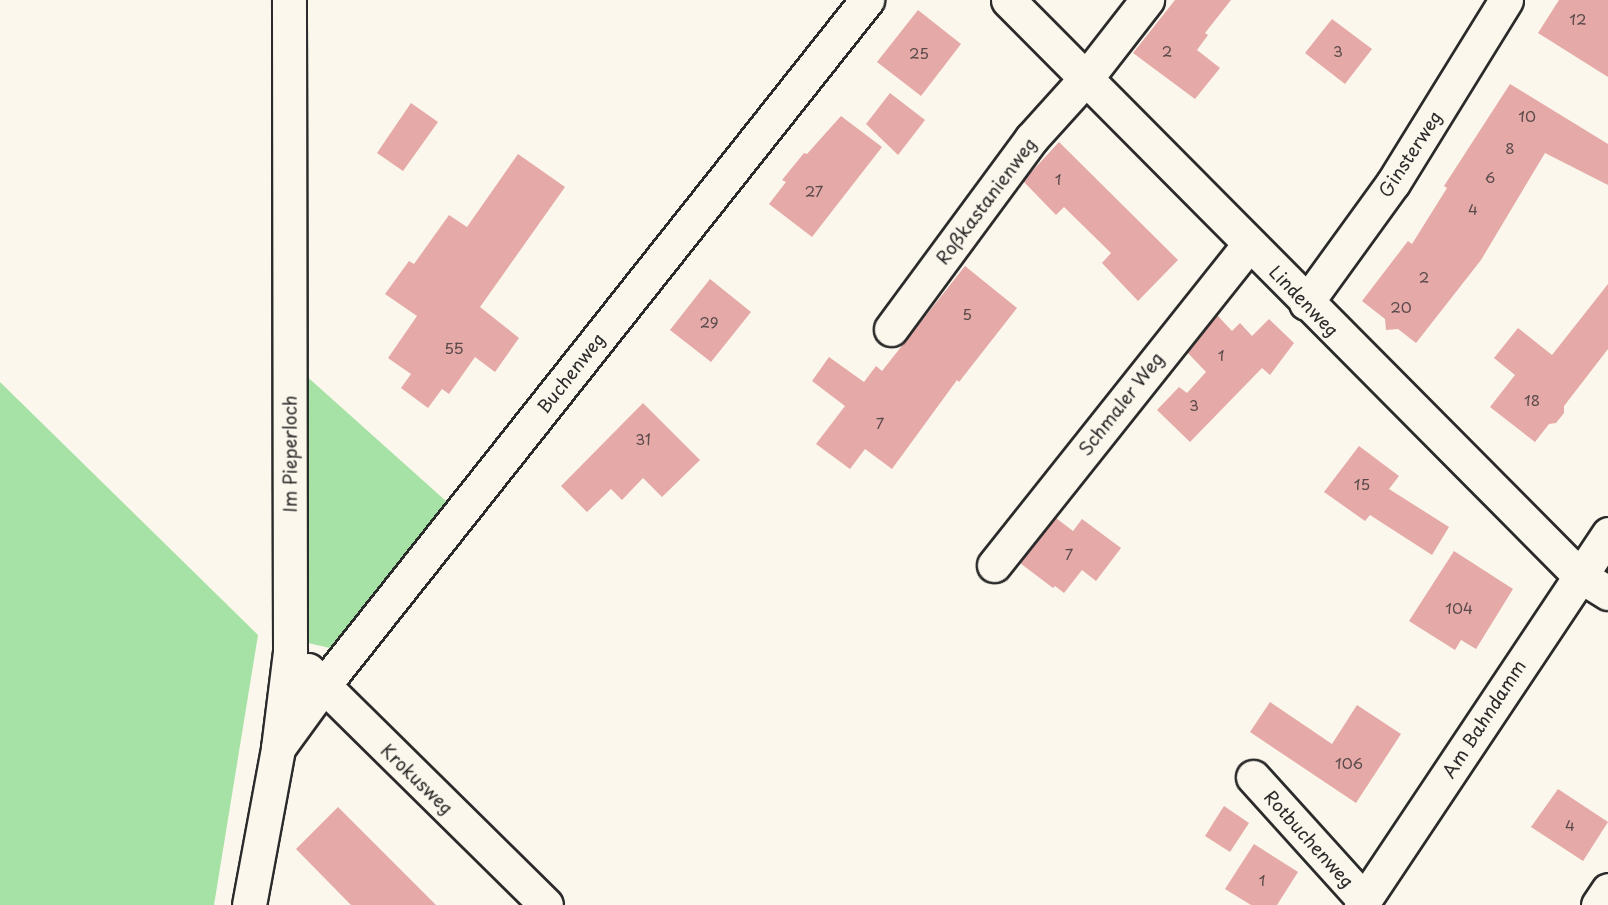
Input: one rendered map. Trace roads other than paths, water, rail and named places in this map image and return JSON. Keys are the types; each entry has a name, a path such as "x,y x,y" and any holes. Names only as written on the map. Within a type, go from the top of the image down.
{"street":[{"name":"Im Pieperloch","path":"249,905 278,748 290,651 289,0"},
{"name":"Buchenweg","path":"278,748 323,686 867,0"},
{"name":"Lindenweg","path":"1008,0 1087,77 1306,303 1579,575 1608,593"},
{"name":"Roßkastanienweg","path":"891,328 1031,140 1087,77 1147,0"},
{"name":"Ginsterweg","path":"1306,303 1393,183 1506,0"},
{"name":"Schmaler Weg","path":"994,565 1249,244"},
{"name":"Am Bahndamm","path":"1363,903 1608,534"},
{"name":"Krokusweg","path":"290,651 546,905"},
{"name":"Rotbuchenweg","path":"1253,777 1363,903"},
{"path":"1598,905 1608,890"}]}
